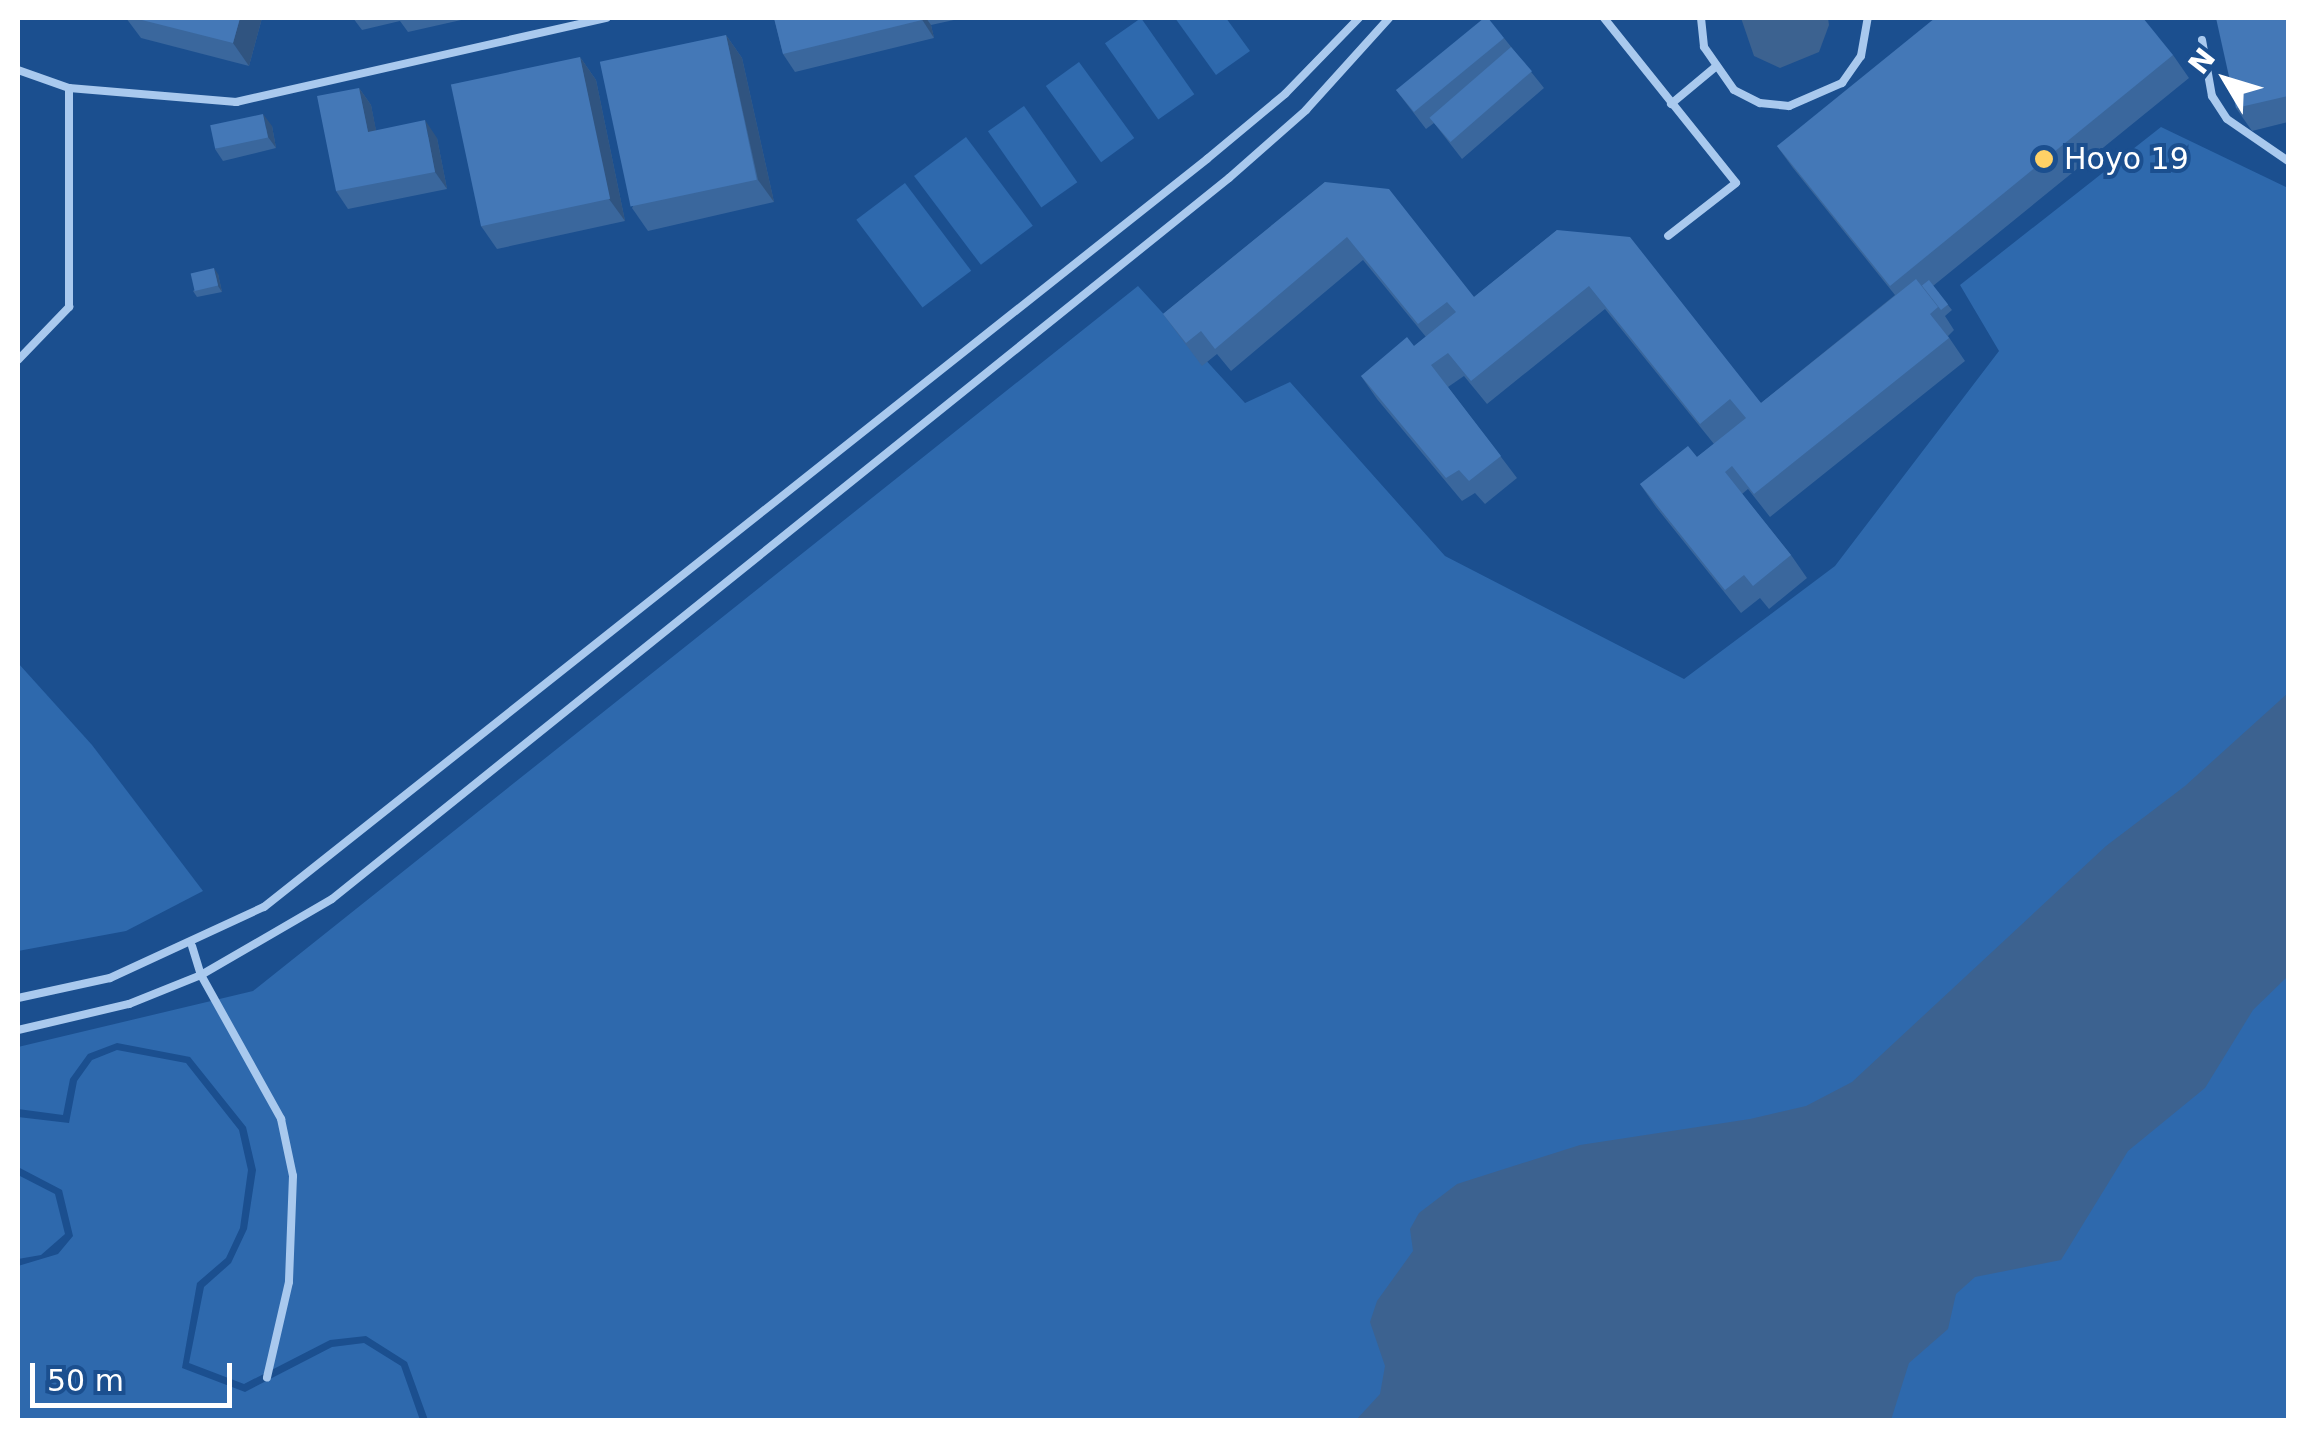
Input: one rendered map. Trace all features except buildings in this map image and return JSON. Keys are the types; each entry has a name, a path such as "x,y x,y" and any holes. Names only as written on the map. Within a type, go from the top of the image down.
{"lane":[{"path":"18,70 69,88 236,102 606,18"},
{"path":"18,998 110,978 192,946 264,907 729,542 1272,105 1359,18"},
{"path":"18,1030 129,1004 201,975 332,899 1229,178 1306,110 1389,18"},
{"path":"1604,18 1736,183 1668,236"},
{"path":"1701,18 1714,68 1734,90 1760,103 1789,106 1818,99 1842,83 1861,56 1868,18"},
{"path":"2202,40 2212,96 2227,119 2288,161"},
{"path":"1671,104 1714,68"},
{"path":"18,360 69,308 69,88"},
{"path":"192,946 201,975 281,1119 293,1176 289,1282 267,1378"}],"shaded area":[{"path":"1141,18 1194,94 1158,119 1105,43"},
{"path":"1175,18 1226,18 1250,51 1216,75"},
{"path":"1741,18 1828,18 1829,25 1819,52 1780,68 1754,56"},
{"path":"1079,62 1134,138 1101,162 1046,86"},
{"path":"1024,106 1077,182 1041,207 988,131"},
{"path":"2161,127 2288,188 2288,1420 428,1420 407,1362 366,1336 330,1340 244,1384 189,1363 204,1287 231,1263 247,1229 256,1170 246,1127 190,1057 117,1043 88,1054 70,1079 63,1115 18,1109 18,1047 253,991 1138,286 1245,403 1290,382 1445,556 1684,679 1835,566 1999,351 1960,285"},
{"path":"966,137 1033,226 981,265 914,176"},
{"path":"905,183 971,271 922,308 856,220"},
{"path":"18,663 92,745 203,891 126,931 18,951"},
{"path":"2288,693 2288,976 2253,1010 2205,1088 2128,1151 2061,1260 1975,1277 1956,1294 1948,1329 1909,1363 1891,1420 1356,1420 1380,1394 1385,1366 1370,1322 1377,1301 1413,1251 1410,1229 1419,1213 1457,1184 1580,1145 1750,1119 1806,1106 1852,1082 2106,846 2185,786"},
{"path":"117,1050 186,1063 239,1130 248,1170 240,1228 226,1258 197,1283 182,1368 245,1392 332,1347 364,1343 401,1366 420,1420 18,1420 18,1266 58,1254 73,1236 62,1190 18,1167 18,1117 69,1123 77,1081 92,1060"},
{"path":"18,1175 55,1194 65,1234 41,1255 18,1259"}],"place":[{"name":"Hoyo 19","path":"2044,159"}]}
